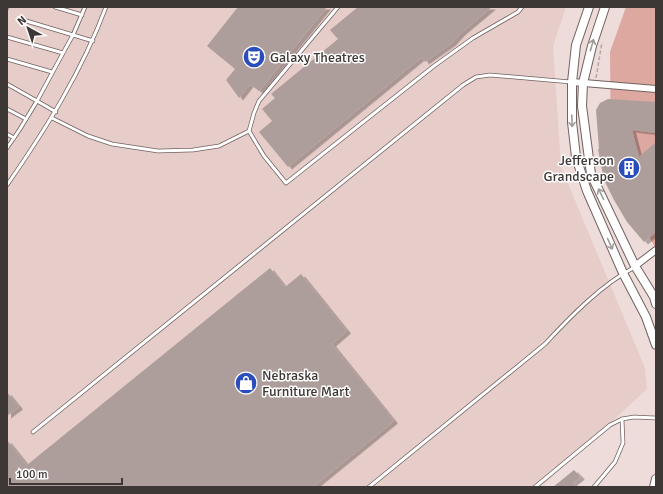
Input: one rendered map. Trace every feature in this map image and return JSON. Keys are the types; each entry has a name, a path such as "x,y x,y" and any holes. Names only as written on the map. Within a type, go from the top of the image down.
{"street":[{"path":"589,7 576,45 572,82 572,122 576,157 587,191 623,273 646,317 656,345"},
{"path":"605,7 592,46 584,83 582,106 591,174 636,266 654,297 656,304"},
{"path":"572,82 656,89"},
{"path":"636,266 656,250"},
{"path":"654,487 656,479"}],"lane":[{"path":"55,7 82,15"},
{"path":"7,148 37,101 73,34 85,7"},
{"path":"7,185 56,112 92,41 106,7"},
{"path":"52,118 88,136 112,144 158,151 193,150 219,146 249,131 259,101 338,7"},
{"path":"249,131 264,156 286,183 434,66 473,38 518,12 522,7"},
{"path":"23,20 92,41"},
{"path":"7,36 63,53"},
{"path":"7,59 52,72"},
{"path":"34,432 463,85 476,77 490,75 572,82"},
{"path":"7,84 56,112"},
{"path":"7,109 26,119"},
{"path":"7,134 14,138"},
{"path":"369,487 545,344 570,317 623,273 636,266"},
{"path":"535,487 610,425 622,419 634,417 656,418"},
{"path":"594,487 615,462 623,443 622,419"}],"path":[{"path":"595,84 602,41"}],"shaded area":[{"path":"7,7 566,7 553,46 561,167 645,368 647,389 541,487 7,487"},
{"path":"626,7 656,7 656,249 611,168 610,52"}],"building":[{"name":"Galaxy Theatres","path":"238,7 327,7 259,91 250,84 239,98 226,80 235,69 207,46"},
{"path":"358,7 492,7 461,33 452,43 425,62 422,57 288,167 259,132 272,121 262,109 275,98 271,94 338,39 330,30"},
{"name":"Jefferson Grandscape","path":"608,99 656,102 656,133 632,130 639,157 656,142 656,232 644,242 627,222 604,180 598,149 596,110 600,103"},
{"name":"Nebraska Furniture Mart","path":"270,268 285,287 301,274 347,331 332,344 394,421 313,487 7,487 7,440 27,465"},
{"path":"7,392 19,407 7,416"},
{"path":"574,470 581,477 573,483 576,487 553,487"}],"place":[{"name":"Galaxy Theatres","path":"254,57"},
{"name":"Jefferson Grandscape","path":"629,168"},
{"name":"Nebraska Furniture Mart","path":"246,383"}]}
